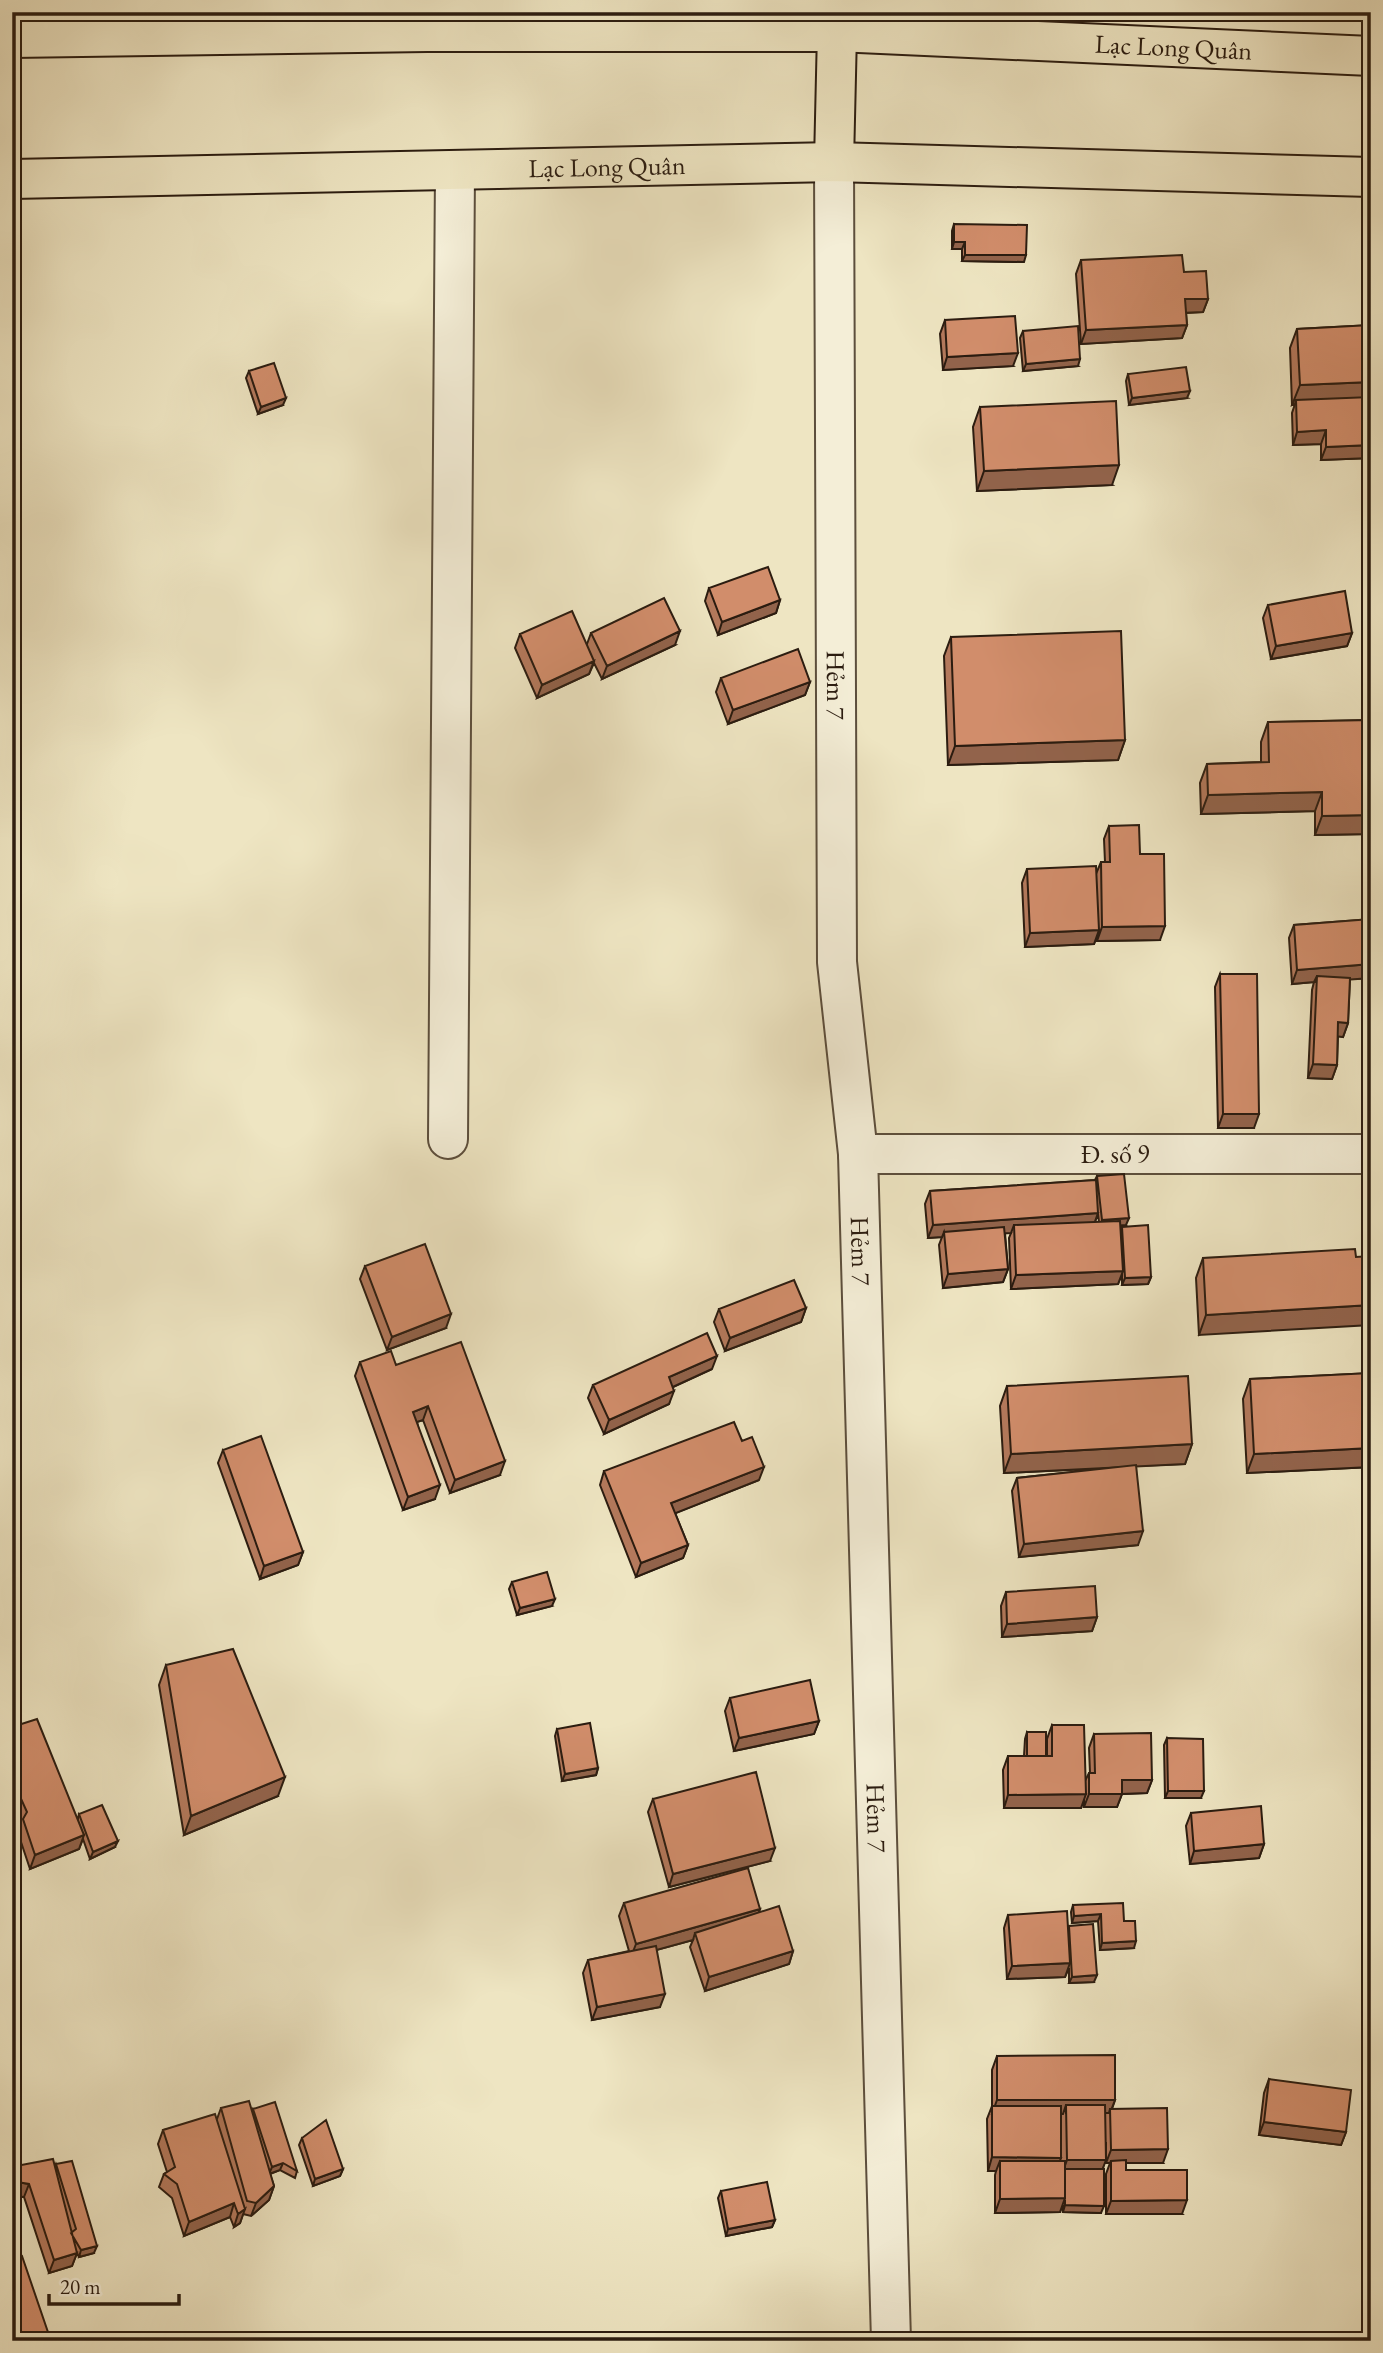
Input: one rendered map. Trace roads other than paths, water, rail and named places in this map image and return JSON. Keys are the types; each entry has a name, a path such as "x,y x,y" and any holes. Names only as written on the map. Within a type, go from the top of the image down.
{"main road":[{"name":"Lạc Long Quân","path":"12,37 427,22 837,22 1371,56"},
{"path":"834,162 837,22"},
{"name":"Lạc Long Quân","path":"12,179 834,162 1371,177"}],"street":[{"name":"Hẻm 7","path":"834,162 837,962 859,1154 891,2341"},
{"path":"448,1139 455,170"},
{"name":"Đ. số 9","path":"859,1154 1371,1154"}]}
